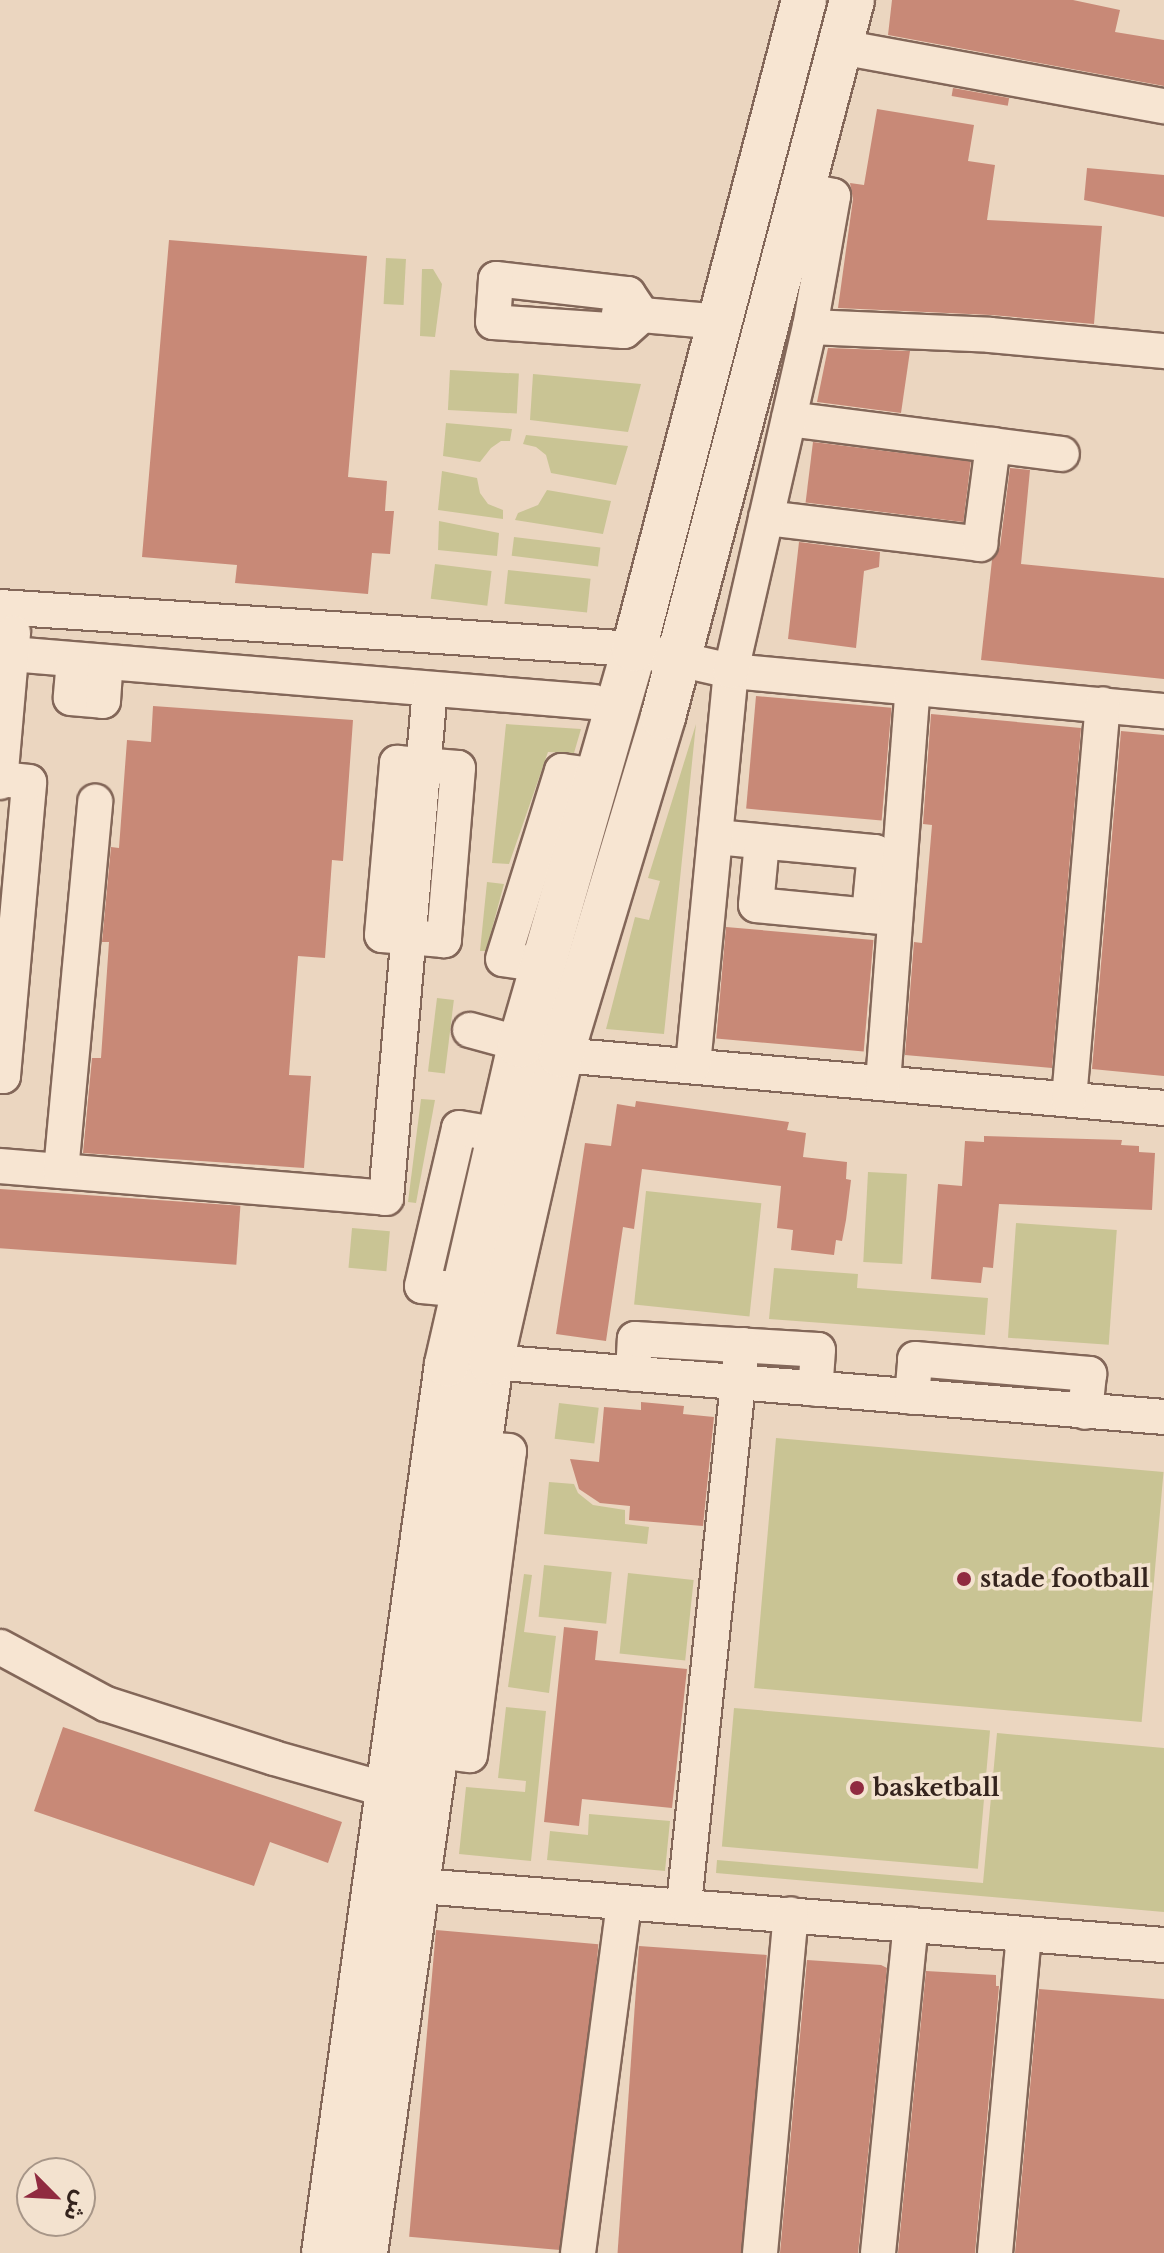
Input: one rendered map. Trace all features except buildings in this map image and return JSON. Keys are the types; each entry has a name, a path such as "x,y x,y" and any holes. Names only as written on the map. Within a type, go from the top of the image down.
{"street":[{"path":"365,2253 478,1449 540,1050 543,965 634,649 804,0"},
{"path":"324,2253 447,1364 500,1135 540,1050 678,658 852,0"},
{"path":"841,47 1164,106"},
{"path":"693,1065 731,671 810,327 833,196 804,190"},
{"path":"484,299 722,322"},
{"path":"810,327 990,335 1164,351"},
{"path":"789,419 1062,454"},
{"path":"766,518 980,544 993,445"},
{"path":"0,1076 3,1076 29,782 0,780 3,703 11,654 7,608 634,649 731,671 1164,711"},
{"path":"11,654 594,702"},
{"path":"883,917 913,688"},
{"path":"424,765 430,689"},
{"path":"1069,1099 1103,704"},
{"path":"397,763 458,768 444,940 409,937 382,935 397,763"},
{"path":"61,1171 95,802"},
{"path":"716,837 875,852 883,917 883,1083"},
{"path":"762,842 756,905 883,917"},
{"path":"0,1166 386,1198 400,1044 418,1046 421,1001 404,1000 409,937"},
{"path":"470,1030 540,1050 1164,1108"},
{"path":"633,1374 635,1339 818,1350 815,1389"},
{"path":"684,1904 742,1345"},
{"path":"447,1364 491,1362 912,1397 915,1359 1089,1374 1085,1412 1164,1417"},
{"path":"0,1647 106,1704 274,1758 387,1790"},
{"path":"374,1882 624,1903 684,1904 1164,1945"},
{"path":"578,2253 624,1903"},
{"path":"760,2253 791,1914"},
{"path":"878,2253 911,1925"},
{"path":"995,2253 1024,1934"}],"shaded area":[{"path":"386,258 406,259 404,305 384,304"},
{"path":"422,269 433,269 442,284 435,337 420,336"},
{"path":"450,370 519,374 517,414 448,410"},
{"path":"533,374 641,384 628,432 530,420"},
{"path":"446,423 512,429 510,441 501,441 491,448 480,462 443,456"},
{"path":"526,435 628,446 616,485 551,473 546,455 536,447 523,444"},
{"path":"442,471 477,478 480,493 488,504 503,510 503,519 438,510"},
{"path":"547,490 611,501 603,534 515,520 518,513 538,505"},
{"path":"439,521 499,533 497,556 438,550"},
{"path":"514,537 600,548 598,566 512,556"},
{"path":"435,564 492,571 487,606 431,599"},
{"path":"508,570 591,579 587,612 504,604"},
{"path":"506,724 581,729 574,753 548,752 509,864 492,863"},
{"path":"696,724 664,1034 606,1029 635,917 649,920 660,881 648,878"},
{"path":"487,882 504,884 486,951 480,951"},
{"path":"437,998 454,1000 445,1074 428,1071"},
{"path":"421,1099 435,1100 416,1203 408,1202"},
{"path":"868,1172 907,1174 902,1264 863,1262"},
{"path":"646,1191 761,1203 749,1317 634,1304"},
{"path":"1016,1223 1117,1230 1109,1345 1008,1338"},
{"path":"352,1228 390,1231 386,1271 349,1268"},
{"path":"774,1268 858,1274 857,1288 988,1298 985,1335 769,1319"},
{"path":"559,1403 599,1408 594,1444 555,1439"},
{"name":"stade football","path":"776,1438 1164,1472 1142,1722 754,1688"},
{"path":"549,1482 574,1484 578,1493 593,1505 625,1510 625,1524 649,1527 647,1544 544,1534"},
{"path":"544,1565 612,1572 606,1624 539,1617"},
{"path":"628,1573 694,1580 685,1660 620,1654"},
{"path":"524,1574 532,1575 524,1632 556,1636 549,1693 508,1687"},
{"path":"506,1707 546,1711 531,1861 459,1854 466,1787 525,1792 526,1781 498,1778"},
{"name":"basketball","path":"734,1708 990,1730 978,1869 722,1846"},
{"path":"997,1733 1164,1748 1164,1912 716,1873 717,1860 983,1883"},
{"path":"589,1814 670,1821 665,1871 547,1860 550,1831 588,1835"}],"place":[{"name":"stade football","path":"964,1579"},
{"name":"basketball","path":"857,1788"}]}
